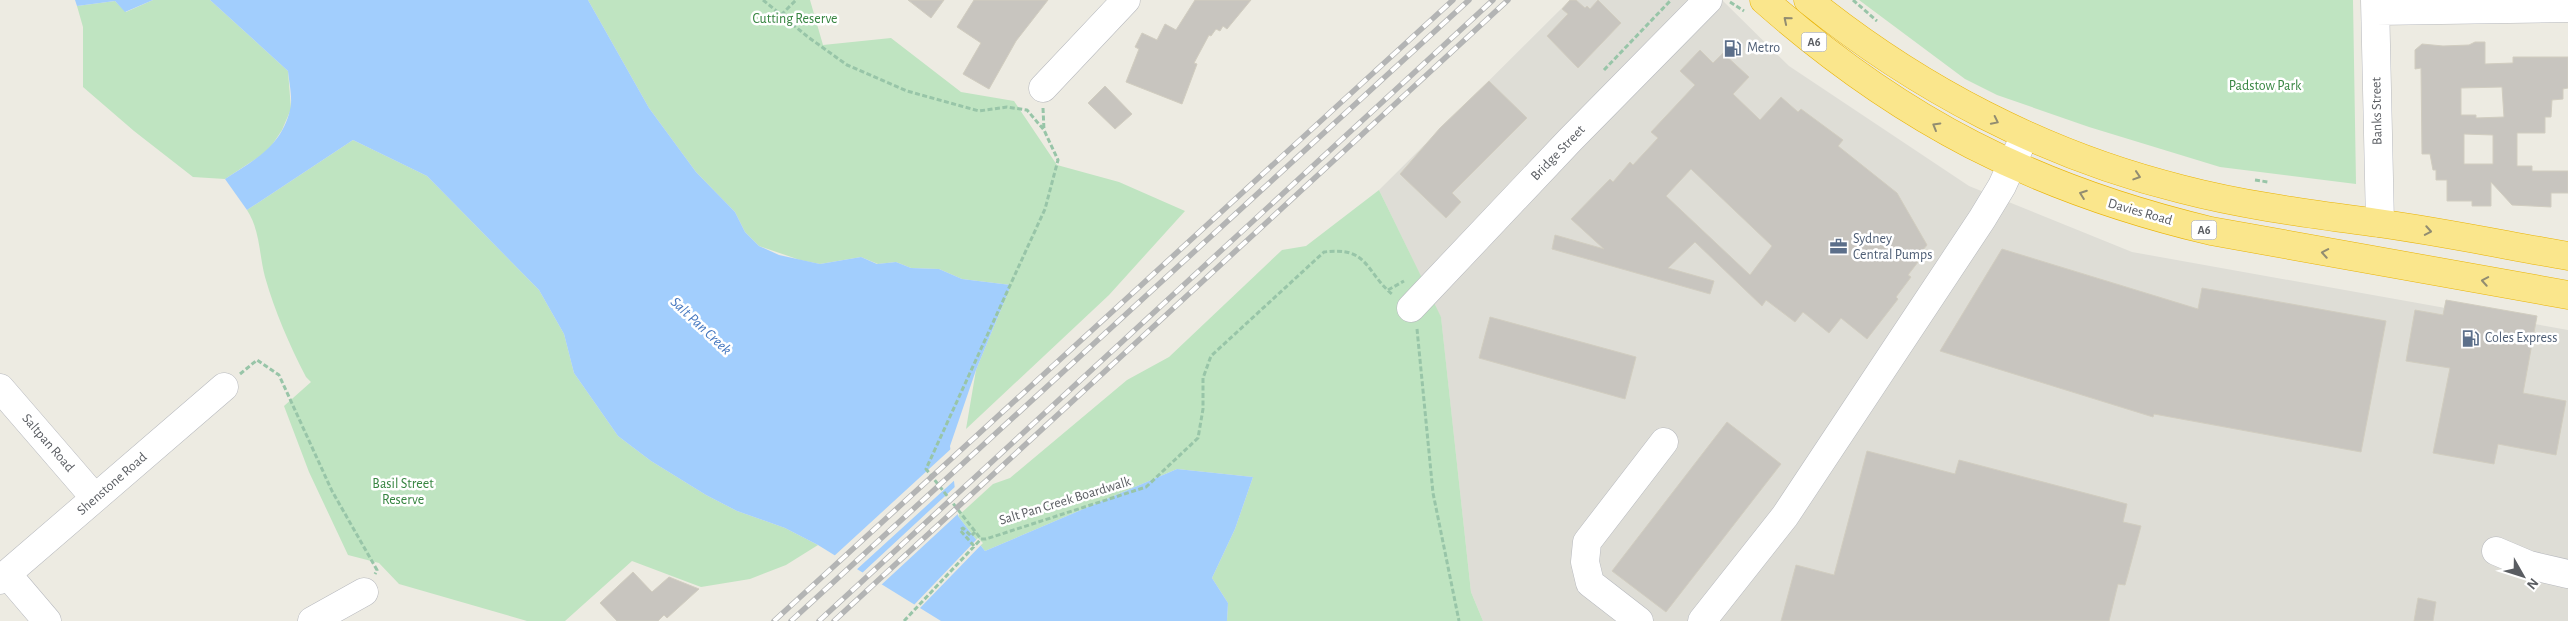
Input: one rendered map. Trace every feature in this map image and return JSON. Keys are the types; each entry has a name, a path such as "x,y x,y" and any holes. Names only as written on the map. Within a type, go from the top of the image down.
{"highway":[{"name":"Davies Road","path":"1764,0 1839,62 1892,99 1966,143 2011,165 2086,196 2202,229 2562,294"},
{"name":"A6","path":"1808,0 1850,33 1910,73 1978,112 2025,135 2108,167 2179,189 2259,207 2380,223 2568,256"},
{"path":"2380,223 2384,233 2396,242 2493,261 2538,277 2562,294"}],"street":[{"path":"1043,88 1126,0"},
{"name":"Bridge Street","path":"1410,308 1570,140 1708,0"},
{"path":"2375,6 2568,8"},
{"name":"Banks Street","path":"2375,6 2380,223"},
{"path":"1702,621 1784,516 1982,218 2002,186 2025,135"},
{"name":"Shenstone Road","path":"3,577 224,387"},
{"name":"Saltpan Road","path":"0,388 95,498"},
{"path":"1639,621 1590,583 1584,562 1587,542 1664,442"},
{"path":"2496,551 2529,565 2568,574"},
{"path":"3,577 47,621"},
{"path":"312,621 364,592"}],"path":[{"path":"763,0 847,66 907,91 980,111 1007,107 1027,110 1044,130 1058,160 1045,209 926,469 981,539 904,621"},
{"path":"781,15 796,0"},
{"path":"1853,0 1880,24"},
{"path":"2246,178 2275,184"},
{"name":"Salt Pan Creek Boardwalk","path":"981,539 986,539 1146,487 1198,438 1203,408 1203,378 1211,356 1324,252 1343,250 1359,257 1388,290 1410,308"},
{"path":"1410,308 1416,324 1433,493 1459,621"},
{"path":"224,387 257,360 279,375 332,491 377,570 364,592"},
{"path":"974,546 960,530 963,528 971,536 975,532"}],"shaded area":[{"path":"1570,0 1722,0 1789,66 1969,186 2132,252 2568,330 2568,621 1483,621 1471,592 1441,318 1379,190"}],"green space":[{"path":"153,0 210,0 288,71 291,109 282,130 268,151 225,179 193,177 134,131 83,87 83,27 77,6 115,1 126,12"},
{"name":"Cutting Reserve","path":"588,0 810,0 823,45 891,38 961,92 1014,101 1057,165 1119,182 1185,211 1109,295 966,429 976,370 1011,285 962,279 939,269 911,268 896,262 878,264 861,257 820,264 800,260 759,246 745,232 735,212 696,172 649,108"},
{"name":"Padstow Park","path":"1859,0 2353,0 2356,184 2220,167 2089,127 1997,95 1965,79"},
{"name":"Basil Street Reserve","path":"353,140 427,176 539,290 564,334 574,373 618,436 651,461 706,495 737,511 785,528 818,545 786,565 750,579 701,587 632,561 565,621 527,621 399,584 379,563 348,555 309,472 284,406 311,382 300,365 278,315 265,277 259,242 247,210"},
{"path":"1379,190 1441,317 1471,592 1483,621 1227,621 1228,603 1212,578 1235,529 1253,477 1177,469 985,551 958,516 993,484 1010,478 1127,380 1169,357 1282,250 1306,246"}],"water":[{"path":"75,0 153,0 125,12 115,1 77,6"},
{"name":"Salt Pan Creek","path":"210,0 588,0 649,108 696,172 735,212 745,232 759,246 779,255 820,264 861,257 877,264 896,262 911,268 939,269 962,279 1011,285 976,370 950,446 958,516 985,551 1177,469 1253,477 1235,529 1212,578 1228,603 1227,621 941,621 818,545 785,528 737,511 706,495 651,461 618,436 574,373 564,334 539,290 427,176 353,140 247,210 225,179 256,159 280,134 286,123 291,106 288,71"}],"pier":[{"path":"953,447 957,478 855,571 833,557"},
{"path":"957,485 960,512 880,586 861,574"},
{"path":"978,538 983,543 919,609 913,606"}],"building":[{"path":"908,0 944,0 931,18"},
{"path":"974,0 1048,0 1016,41 989,89 963,74 981,43 957,27"},
{"path":"1195,0 1251,0 1227,29 1223,26 1220,31 1216,29 1211,36 1209,35 1194,63 1197,64 1182,104 1126,82 1139,49 1135,47 1142,33 1157,40 1165,24 1176,30"},
{"path":"1570,0 1576,0 1585,8 1587,6 1590,9 1598,0 1621,23 1578,68 1547,36 1568,14 1562,9"},
{"path":"2475,42 2485,42 2485,64 2513,63 2513,57 2568,57 2568,88 2563,89 2563,99 2552,100 2551,117 2545,117 2545,133 2517,133 2517,166 2532,166 2532,171 2568,171 2568,193 2551,193 2551,207 2512,205 2491,182 2491,206 2472,206 2472,201 2447,201 2447,180 2436,180 2436,170 2433,170 2430,154 2422,154 2421,68 2415,69 2415,50 2422,44 2443,46 2469,45","holes":["2502,87 2504,117 2476,118 2476,115 2461,115 2461,88","2464,134 2493,135 2493,164 2464,164"]},
{"path":"1700,50 1713,63 1723,53 1749,77 1733,94 1760,120 1781,97 1798,112 1801,109 1843,140 1838,146 1897,193 1927,245 1915,260 1918,262 1908,275 1911,277 1896,297 1898,299 1867,339 1841,318 1829,333 1803,312 1795,322 1766,300 1762,306 1695,242 1668,268 1714,281 1710,294 1552,249 1555,235 1604,249 1571,219 1610,179 1613,182 1630,162 1633,165 1658,138 1651,132 1695,85 1680,71","holes":["1691,169 1772,246 1750,275 1666,196"]},
{"path":"1489,81 1527,118 1452,193 1461,202 1446,218 1400,174 1440,128"},
{"path":"1105,86 1132,114 1115,129 1088,103"},
{"path":"2002,249 2198,309 2202,288 2386,321 2361,452 2154,414 2153,417 1940,351"},
{"path":"2446,300 2537,316 2523,393 2566,401 2556,455 2498,444 2494,464 2433,453 2450,368 2406,361 2415,310 2443,315"},
{"path":"1490,317 1636,357 1625,399 1479,358"},
{"path":"1727,422 1781,464 1666,612 1612,571"},
{"path":"1867,451 1955,474 1959,460 2127,504 2123,522 2141,526 2125,585 2118,584 2109,621 1781,621 1796,565 1834,575"},
{"path":"633,572 652,592 669,577 699,589 667,618 664,615 658,621 617,621 600,603"},
{"path":"2418,598 2436,602 2433,621 2414,621"}],"railway":[{"path":"774,621 1453,0"},
{"path":"791,621 1469,0"},
{"path":"819,621 1493,0"},
{"path":"834,621 1508,0"}],"place":[{"name":"Metro","path":"1733,48"},
{"name":"Sydney Central Pumps","path":"1839,247"},
{"name":"Coles Express","path":"2471,338"}]}
